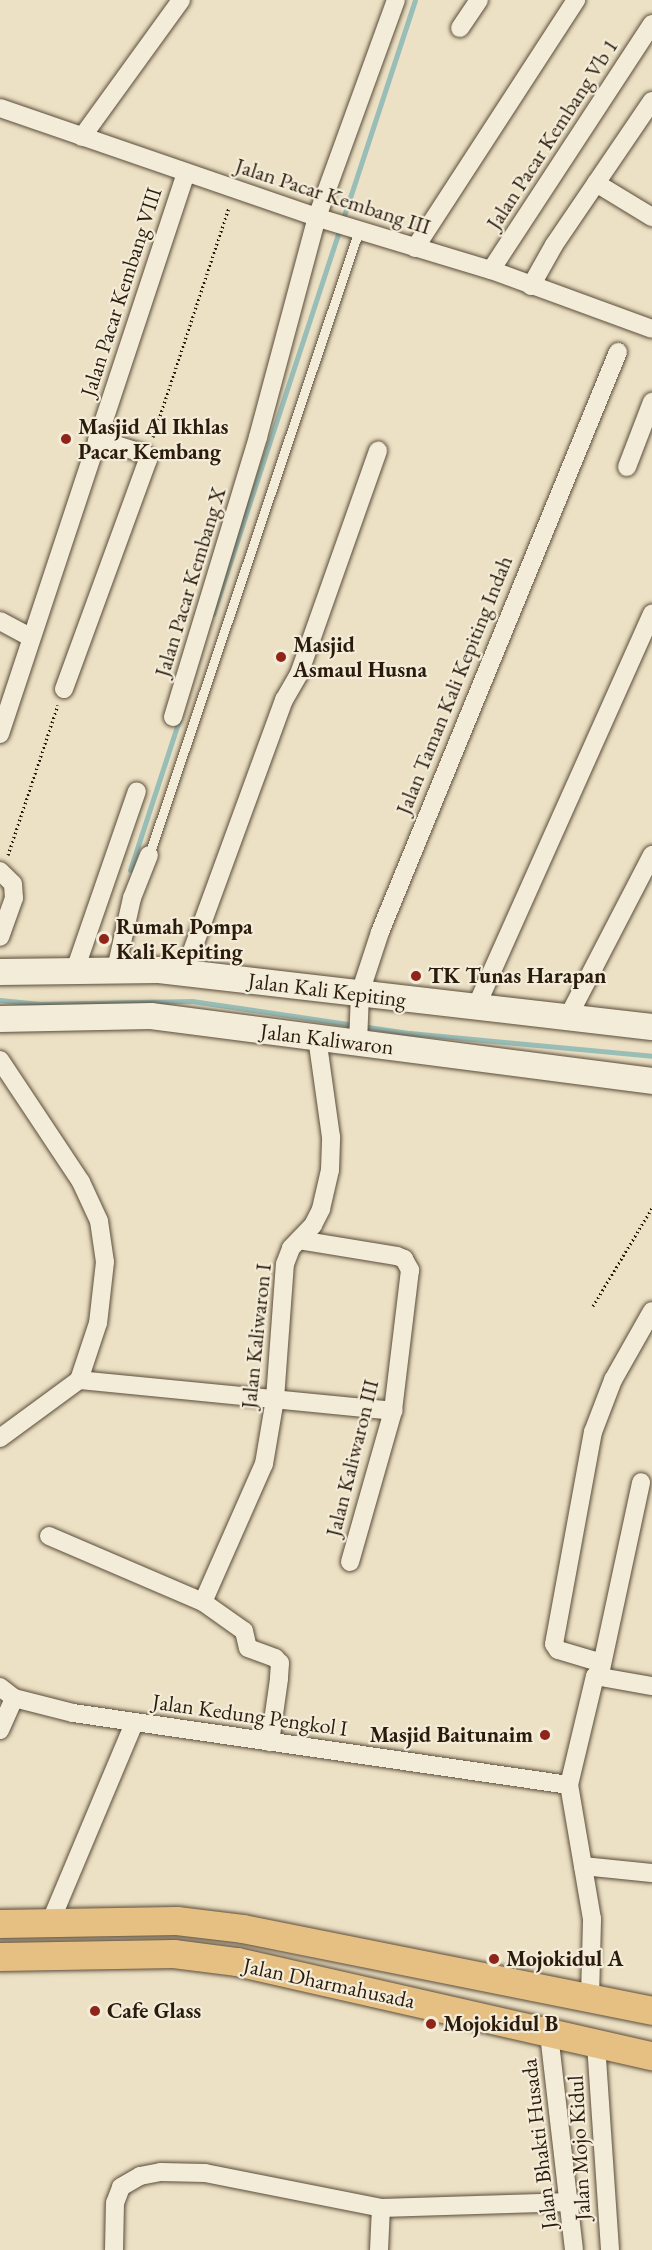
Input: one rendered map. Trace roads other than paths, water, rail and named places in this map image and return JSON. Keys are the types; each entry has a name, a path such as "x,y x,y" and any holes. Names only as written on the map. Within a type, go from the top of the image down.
{"main road":[{"name":"Jalan Kali Kepiting","path":"0,972 116,969 184,973 360,996 652,1027"},
{"name":"Jalan Kaliwaron","path":"0,1019 151,1016 316,1038 358,1038 652,1081"},
{"name":"Jalan Dharmahusada","path":"0,1924 177,1922 243,1929 652,2011"},
{"name":"Jalan Dharmahusada","path":"0,1957 174,1954 237,1962 652,2056"},
{"path":"370,1992 383,1977 379,1956"},
{"path":"414,2001 410,1983 418,1964"}],"street":[{"path":"82,137 181,0"},
{"name":"Jalan Pacar Kembang X","path":"173,717 225,551 319,218 396,0"},
{"path":"460,28 479,0"},
{"path":"415,248 576,0"},
{"name":"Jalan Pacar Kembang Vb 1","path":"491,270 652,24"},
{"path":"531,286 596,183 646,123 652,101"},
{"name":"Jalan Pacar Kembang III","path":"0,108 319,218 491,270 652,329"},
{"name":"Jalan Pacar Kembang VIII","path":"0,734 30,637 186,173"},
{"path":"596,183 652,217"},
{"name":"Jalan Taman Kali Kepiting Indah","path":"358,1038 360,996 380,932 618,352"},
{"path":"627,467 652,402"},
{"path":"64,689 147,456 97,439"},
{"path":"184,973 284,700 298,674 378,451"},
{"path":"476,1007 652,614"},
{"path":"0,621 30,637"},
{"path":"75,970 137,791"},
{"path":"116,969 132,898 149,855"},
{"path":"567,1019 652,855"},
{"path":"0,937 14,898 13,884 1,872"},
{"name":"Jalan Kaliwaron I","path":"203,1602 264,1464 275,1399 285,1264 321,1209 330,1170 331,1137 316,1038"},
{"path":"0,1060 44,1121 81,1182 99,1221 105,1262 98,1323 79,1380 0,1438"},
{"name":"Jalan Kaliwaron III","path":"299,1240 397,1256 408,1264 411,1282 393,1411 350,1562"},
{"path":"652,1311 613,1380 593,1432 554,1644 558,1650 601,1669 652,1686"},
{"path":"79,1380 393,1411"},
{"path":"590,1997 592,1919 569,1785 594,1678 601,1669 641,1482"},
{"path":"49,1536 203,1602 244,1631 248,1648 280,1663 270,1742"},
{"path":"0,1730 7,1692"},
{"name":"Jalan Kedung Pengkol I","path":"7,1692 134,1723 569,1785"},
{"path":"50,1923 134,1723"},
{"path":"583,1866 652,1873"},
{"name":"Jalan Bhakti Husada","path":"549,2034 572,2202 574,2250"},
{"name":"Jalan Mojo Kidul","path":"596,2044 610,2250"},
{"path":"114,2250 115,2203 121,2187 140,2176 161,2172 205,2173 381,2208 572,2202"},
{"path":"379,2250 381,2208"}],"lane":[{"path":"149,855 359,230"}],"waterway":[{"path":"213,614 415,0"},
{"path":"130,870 179,720"},
{"path":"0,1000 40,1004 192,1001 410,1033 652,1056"}],"place":[{"name":"Masjid Al Ikhlas Pacar Kembang","path":"66,439"},
{"name":"Masjid Asmaul Husna","path":"281,657"},
{"name":"Rumah Pompa Kali Kepiting","path":"104,939"},
{"name":"TK Tunas Harapan","path":"416,976"},
{"name":"Masjid Baitunaim","path":"545,1735"},
{"name":"Mojokidul A","path":"494,1959"},
{"name":"Cafe Glass","path":"95,2011"},
{"name":"Mojokidul B","path":"431,2024"}]}
